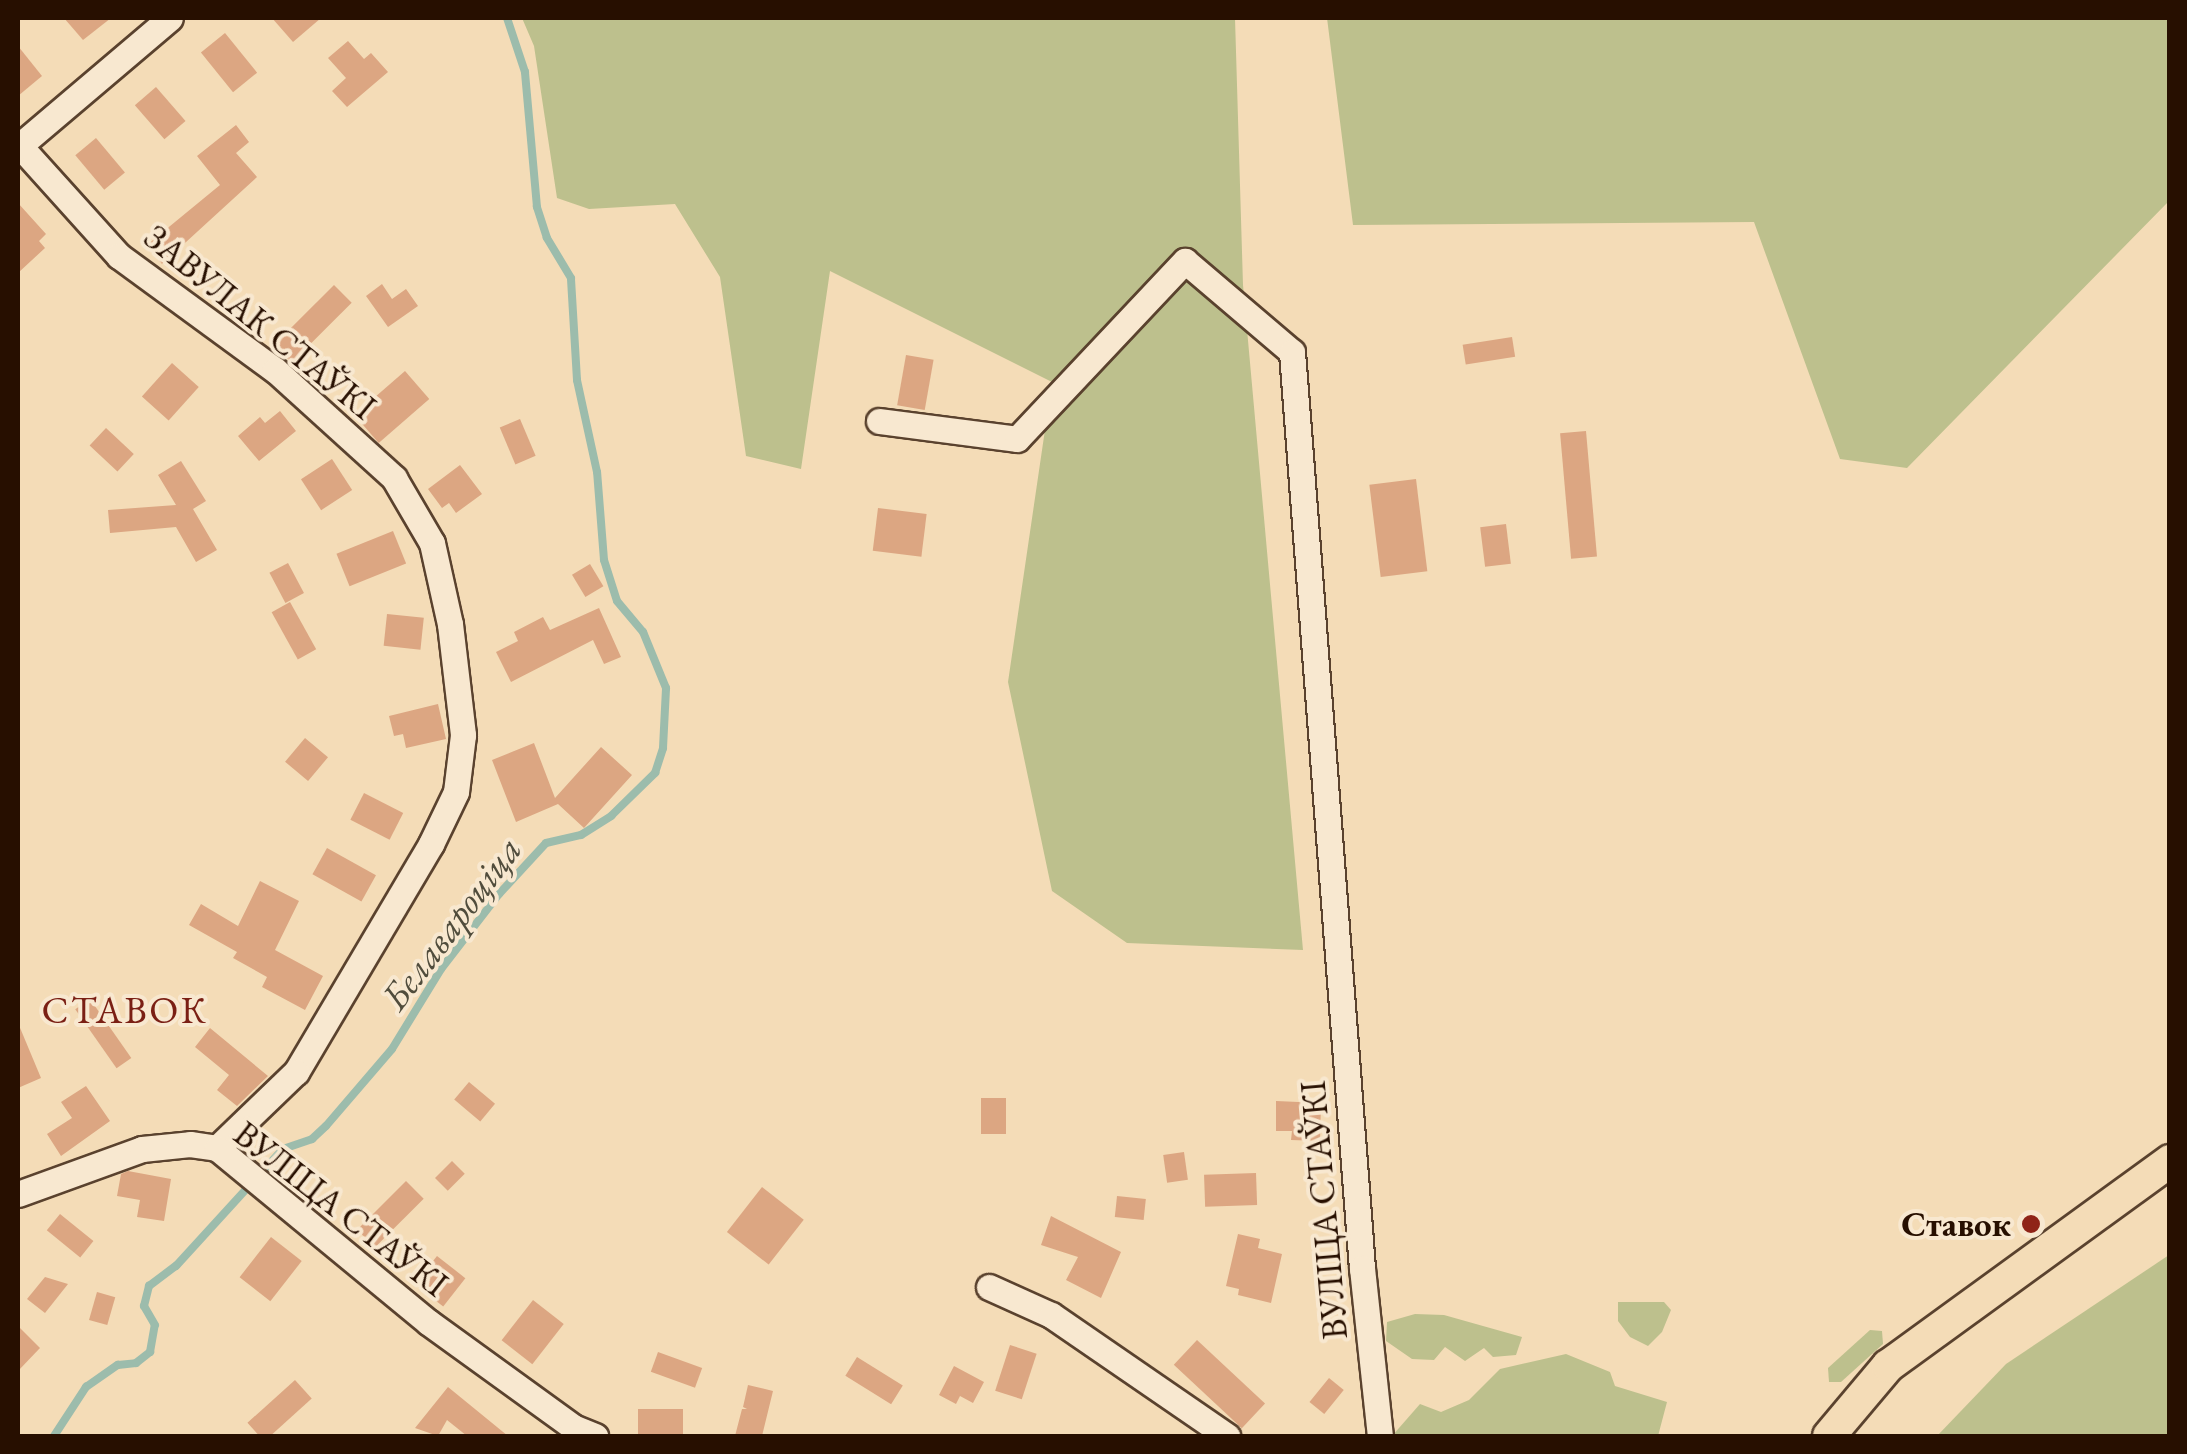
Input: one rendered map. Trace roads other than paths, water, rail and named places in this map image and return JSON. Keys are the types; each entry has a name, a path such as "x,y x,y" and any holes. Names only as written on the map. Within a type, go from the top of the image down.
{"main road":[{"path":"1828,1436 1888,1366 2170,1161"}],"street":[{"path":"18,145 170,18"},
{"name":"ЗАВУЛАК СТАЎКІ","path":"18,145 119,256 275,370 394,478 432,543 450,624 463,735 456,792 431,844 296,1072 224,1154"},
{"name":"ВУЛІЦА СТАЎКІ","path":"879,421 1017,439 1185,261 1292,352 1380,1436"},
{"name":"ВУЛІЦА СТАЎКІ","path":"18,1194 142,1149 190,1144 224,1154 428,1322 572,1427 595,1436"},
{"path":"989,1286 1052,1315 1227,1436"}],"waterway":[{"name":"Белавароціца","path":"54,1436 86,1387 118,1365 136,1363 150,1352 155,1325 144,1306 149,1286 176,1266 283,1149 312,1139 326,1126 392,1049 441,969 499,894 546,843 581,835 611,816 655,773 663,748 666,688 643,632 617,601 604,560 597,472 577,380 571,278 547,238 537,207 525,72 507,18"}],"place":[{"name":"Ставок","path":"2031,1224"}],"district":[{"name":"СТАВОК","path":"125,1010"}]}
